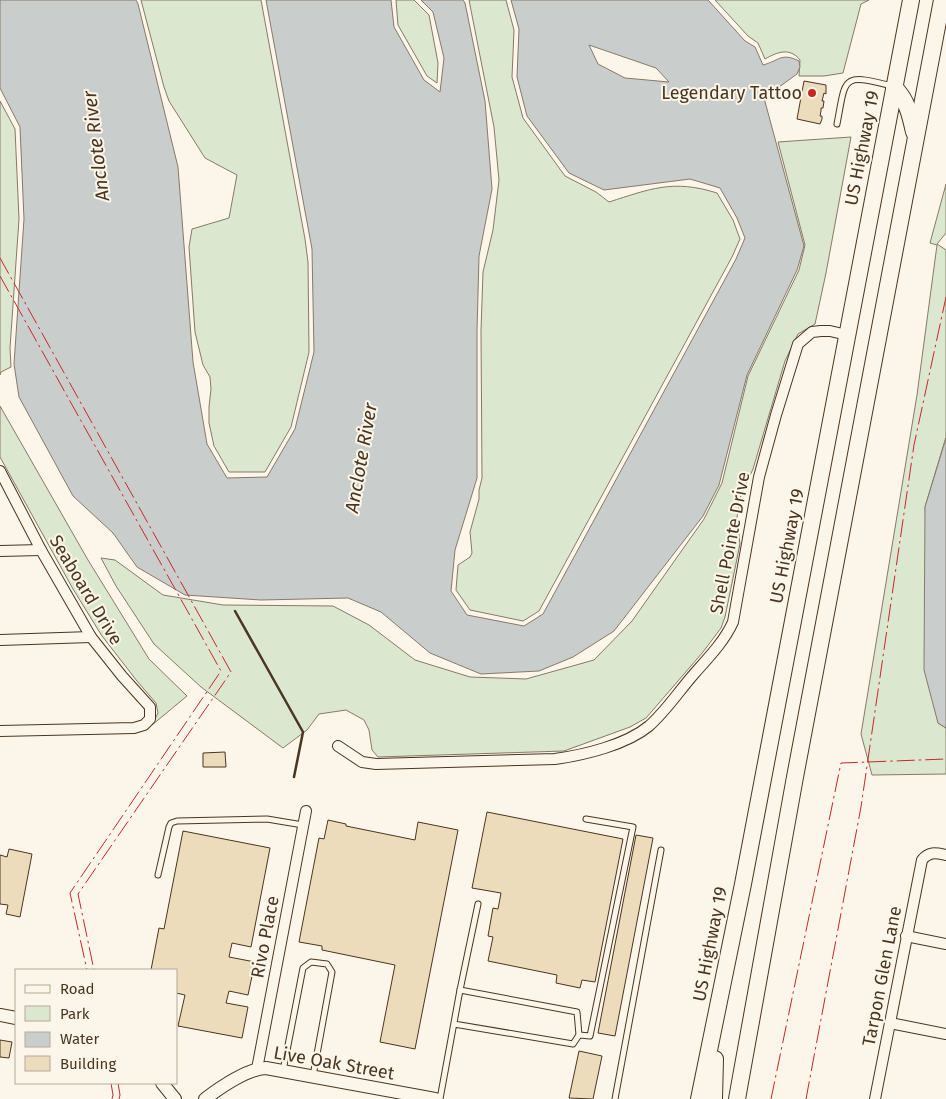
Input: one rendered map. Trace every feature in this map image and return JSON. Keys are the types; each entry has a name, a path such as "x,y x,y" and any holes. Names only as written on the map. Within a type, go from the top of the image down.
{"highway":[{"name":"US Highway 19","path":"699,1099 743,884 911,0"},
{"path":"737,1099 777,874 942,0"},
{"path":"894,87 902,95 907,105 915,136"},
{"path":"714,1099 718,1009"}],"street":[{"name":"Shell Pointe Drive","path":"338,746 362,762 376,764 555,759 574,757 594,751 627,739 643,730 657,718 723,639 733,622 759,477 798,344 812,332 830,331 847,335"},
{"name":"Seaboard Drive","path":"0,471 41,550 91,637 150,707 150,718 144,725 134,728 0,731"},
{"path":"0,551 41,550"},
{"path":"0,640 91,637"},
{"name":"Rivo Place","path":"256,1069 306,811"},
{"name":"Tarpon Glen Lane","path":"875,1099 922,860 929,854 946,855"},
{"path":"906,936 946,944"},
{"path":"0,1015 15,1018"},
{"path":"890,1023 946,1034"},
{"name":"Live Oak Street","path":"205,1099 256,1069 283,1070 436,1099"},
{"path":"163,1084 175,1099"}],"lane":[{"path":"837,124 844,87 848,82 855,79 865,79 894,87"},
{"path":"158,875 169,827 177,821 267,819 304,825"},
{"path":"579,1035 590,1036 633,827 586,819"},
{"path":"615,1099 661,850"},
{"path":"440,1099 478,904"},
{"path":"283,1070 303,968 311,962 326,964 332,972 313,1076"},
{"path":"454,1024 573,1044 579,1035 577,1012 460,990"}],"green space":[{"path":"141,0 261,0 305,239 308,262 309,352 291,427 265,472 229,472 214,446 209,423 210,377 203,365 195,332 189,247 192,229 229,218 237,175 205,158 169,101"},
{"path":"396,0 414,0 429,15 438,63 437,83 427,76 398,25"},
{"path":"469,0 506,0 514,30 512,77 523,118 565,176 596,192 609,202 637,193 674,186 717,193 733,220 740,239 732,257 539,611 523,621 470,610 456,590 458,565 470,557 472,553 470,532 479,499 482,478 481,331 483,272 493,230 499,180 494,127"},
{"path":"715,0 869,0 861,4 843,73 824,76 799,76 800,60 796,56 792,53 783,52 765,59 758,43 748,36"},
{"path":"0,101 15,129 19,219 10,348 11,367 1,372 0,375"},
{"path":"851,137 815,324 798,334 785,361 753,469 741,495 737,517 740,544 725,617 721,628 703,652 646,718 630,727 564,751 378,757 372,750 369,730 364,720 346,710 319,714 307,730 283,748 201,687 154,644 116,586 101,558 115,560 163,595 223,605 333,606 369,625 415,660 470,677 526,679 594,660 632,621 704,519 722,483 748,376 799,270 805,245 778,142"},
{"path":"946,184 946,233 937,244 946,250 946,437 925,507 938,723 946,728 946,774 872,775 861,734 917,395 937,245 930,243"},
{"path":"0,406 88,560 149,659 187,696 152,725 158,713 156,703 102,636 73,589 0,457"}],"water":[{"name":"Anclote River","path":"0,0 136,0 178,167 193,362 207,444 227,478 267,477 295,429 314,352 312,249 266,0 391,0 394,27 424,80 440,92 444,58 433,12 421,0 463,0 485,101 492,189 479,256 477,478 455,550 451,591 467,615 524,626 543,614 736,259 745,238 737,218 720,188 690,179 604,190 569,173 527,116 517,77 519,29 511,0 708,0 745,41 755,47 763,65 784,57 799,61 800,67 797,74 764,98 804,246 797,270 747,375 719,485 703,516 614,631 573,657 539,671 481,674 430,653 381,612 348,598 261,600 185,595 137,567 113,533 73,496 19,397 14,364 24,219 20,127 0,88","holes":["589,45 656,68 669,82 625,78 598,64"]},
{"path":"946,438 946,728 938,723 924,670 925,507"}],"building":[{"path":"804,81 826,85 826,94 824,93 822,101 824,101 823,108 821,108 820,116 822,116 822,119 820,124 797,119"},
{"path":"225,752 226,767 203,767 203,753"},
{"path":"487,812 623,839 595,982 582,980 580,988 556,983 557,975 488,961 493,937 488,936 493,908 498,909 501,893 472,888"},
{"path":"328,820 346,824 346,826 415,840 418,822 458,830 415,1049 380,1042 395,965 322,950 322,946 299,942 319,838 324,839"},
{"path":"183,831 270,848 251,947 232,943 229,957 255,962 248,995 229,991 226,1003 248,1007 242,1038 178,1026 185,995 178,993 178,969 151,969 159,928 164,929"},
{"path":"636,835 653,838 615,1036 598,1033"},
{"path":"9,849 32,854 20,917 6,914 8,905 0,904 0,855 7,857"},
{"path":"0,1040 12,1042 9,1058 0,1057"},
{"path":"579,1051 602,1056 593,1099 569,1098"}],"wall":[{"path":"235,611 303,732 294,777"}],"power":[{"path":"0,258 231,672 78,894 94,969"},
{"path":"0,276 221,671 70,893 87,969"},
{"path":"806,1099 861,807 914,445 946,297"},
{"path":"771,1099 841,763 946,759"},
{"path":"111,1084 112,1099"},
{"path":"118,1084 119,1099"}],"place":[{"name":"Legendary Tattoo","path":"812,93"}]}
